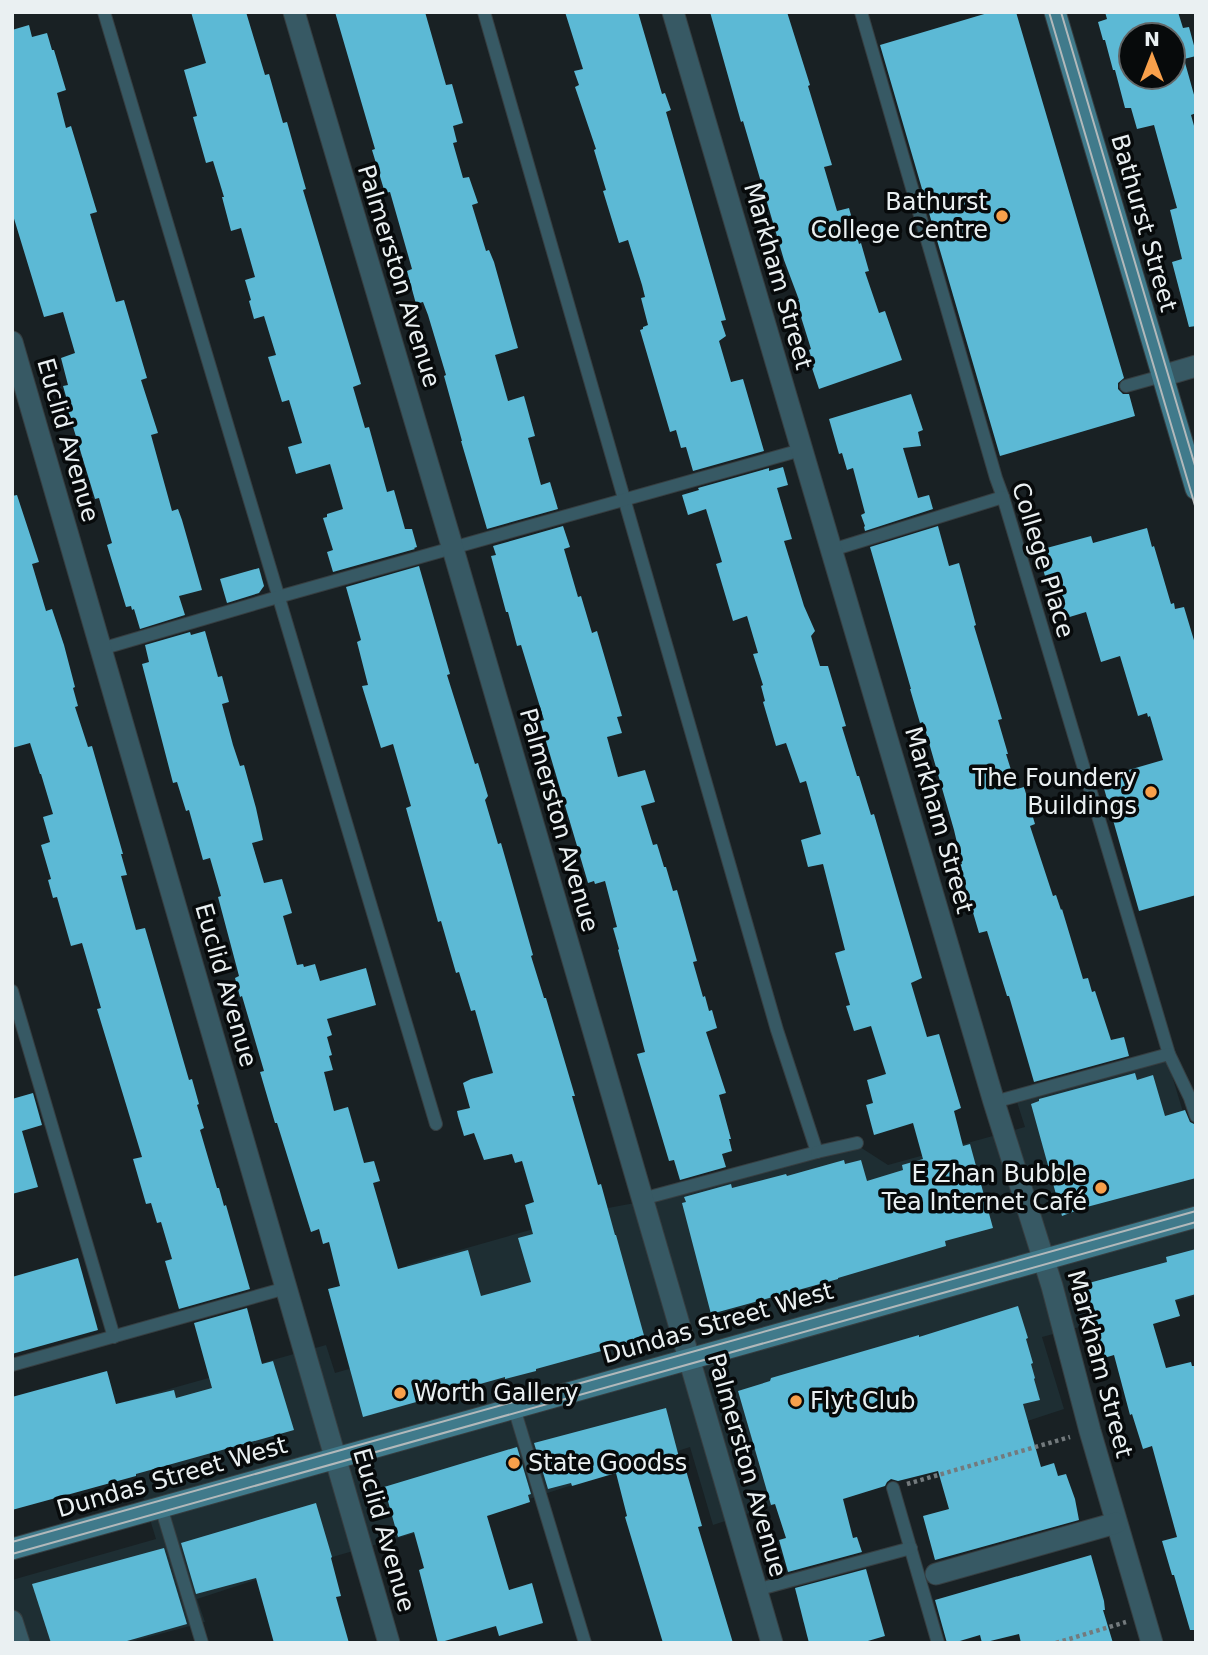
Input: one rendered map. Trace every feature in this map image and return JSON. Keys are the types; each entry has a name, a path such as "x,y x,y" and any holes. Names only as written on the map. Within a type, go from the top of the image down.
{"main road":[{"name":"Bathurst Street","path":"1055,12 1196,489"},
{"name":"Dundas Street West","path":"12,1549 1196,1217"}],"street":[{"name":"Palmerston Avenue","path":"294,12 772,1643"},
{"name":"Markham Street","path":"673,12 994,1102 1052,1286 1090,1431 1152,1643"},
{"name":"Euclid Avenue","path":"12,342 389,1643"},
{"path":"1162,376 1196,366"},
{"path":"936,1574 1116,1523"},
{"path":"12,1621 19,1643"}],"lane":[{"path":"104,12 436,1124"},
{"path":"484,12 777,1030 817,1152"},
{"name":"College Place","path":"861,12 996,478 1169,1054 1196,1116"},
{"path":"1126,387 1162,376"},
{"path":"101,649 802,450"},
{"path":"832,551 1003,497"},
{"path":"12,991 114,1337"},
{"path":"994,1102 1169,1054"},
{"path":"642,1199 857,1143"},
{"path":"12,1366 286,1288"},
{"path":"514,1408 585,1643"},
{"path":"893,1488 938,1643"},
{"path":"161,1507 202,1643"},
{"path":"756,1590 911,1548"}],"path":[{"path":"893,1488 1090,1431"},
{"path":"1056,1643 1144,1617"}],"shaded area":[{"path":"1167,1059 1196,1155 1196,1296 1042,1337 1064,1409 713,1525 690,1447 495,1510 197,1599 205,1622 126,1643 12,1643 12,1580 156,1539 116,1404 326,1345 335,1373 411,1351 428,1342 407,1265 608,1208 662,1198 860,1147 888,1165 1025,1127 1017,1102"}],"building":[{"path":"191,12 246,12 265,75 269,74 283,123 287,122 306,189 303,190 361,384 353,387 365,428 369,427 387,492 394,490 405,529 412,529 417,547 415,549 333,572 327,552 333,550 323,518 343,509 330,464 296,474 288,447 302,443 289,400 282,402 268,357 276,355 264,316 254,319 245,280 255,277 241,228 231,231 213,161 206,163 193,117 197,116 184,70 206,63"},
{"path":"335,12 425,12 446,85 452,84 463,123 453,126 457,142 453,143 463,178 469,177 478,203 472,205 486,251 489,250 494,262 518,348 495,355 508,401 524,396 535,436 528,438 541,485 550,482 558,509 487,529 428,315 423,302 416,304 407,271 412,269 390,192 385,193 372,150 375,149"},
{"path":"565,12 638,12 662,94 665,93 671,110 666,112 726,320 721,321 726,336 719,341 731,382 743,379 764,451 693,471 686,447 681,448 676,430 670,432 640,330 648,325 641,298 645,297 642,285 628,240 619,243 603,191 606,190 594,150 596,149 575,87 579,85 574,71 583,69"},
{"path":"710,12 787,12 832,165 824,167 837,211 849,208 869,271 865,272 879,313 885,311 902,360 819,389 812,368 811,349 796,301 799,300 784,260 743,121 741,122"},
{"name":"Bathurst College Centre","path":"991,12 1016,12 1124,378 1118,383 1118,389 1123,394 1129,394 1135,416 1000,456 880,45"},
{"path":"1105,12 1178,12 1181,21 1117,21 1117,78 1098,22 1107,19"},
{"path":"29,25 32,37 47,33 54,50 66,90 57,93 66,128 71,126 97,212 90,214 116,302 124,300 147,378 141,380 158,433 151,435 172,511 178,509 202,590 179,596 185,615 140,629 134,609 132,610 131,606 126,607 107,545 112,543 99,498 95,499 67,407 63,386 68,385 61,358 75,353 63,312 44,317 12,212 12,30"},
{"path":"1187,27 1189,27 1196,56 1187,58"},
{"path":"1187,70 1196,102 1196,113 1191,115 1196,133 1196,326 1189,327 1172,262 1182,259 1170,210 1177,208 1154,125 1137,129 1131,108 1125,108 1121,91 1187,91"},
{"path":"911,394 923,430 918,432 921,446 903,448 918,498 929,495 933,509 865,531 861,515 865,513 853,468 847,470 842,453 839,454 829,419"},
{"path":"783,467 788,485 777,488 792,539 784,541 804,606 815,631 811,636 820,666 828,666 846,726 842,727 871,815 874,814 922,978 911,983 927,1037 939,1034 961,1108 954,1111 963,1146 970,1144 993,1228 945,1241 946,1246 838,1279 711,1314 682,1203 686,1202 684,1197 731,1184 732,1188 786,1174 787,1176 844,1160 845,1164 861,1160 867,1181 903,1170 902,1165 923,1159 913,1123 874,1135 866,1105 873,1103 867,1080 886,1074 871,1026 854,1031 846,1006 850,1005 835,953 845,950 823,864 808,867 801,840 821,834 806,781 800,783 786,743 776,746 763,702 763,685 753,654 758,653 747,616 733,621 716,564 722,562 706,509 688,515 682,495 769,468 769,471"},
{"path":"17,495 39,562 32,564 46,611 52,609 64,645 75,687 73,688 78,706 75,707 88,747 92,746 123,854 127,875 121,876 136,930 145,928 189,1080 192,1079 199,1104 197,1105 204,1128 200,1130 217,1188 224,1206 226,1205 250,1289 179,1309 165,1261 172,1259 161,1222 157,1223 151,1203 146,1204 133,1159 142,1157 97,1009 101,1008 82,943 71,946 57,897 53,898 48,880 51,879 41,845 50,842 43,817 53,814 30,743 12,748 12,496"},
{"path":"563,526 570,547 564,549 578,597 581,596 592,633 597,631 622,716 617,717 622,733 607,737 618,777 645,770 655,802 641,806 653,845 657,844 673,891 677,890 697,961 693,962 703,997 705,996 709,1011 712,1010 717,1028 706,1032 726,1093 719,1095 732,1151 722,1154 726,1167 680,1180 674,1160 669,1161 637,1054 645,1052 618,950 613,928 617,927 605,881 588,883 540,721 544,720 521,645 517,646 506,612 491,556 496,555 493,546"},
{"path":"938,526 949,566 959,563 976,625 974,626 1002,719 998,720 1006,754 1017,789 1024,787 1035,824 1030,826 1053,896 1056,895 1062,909 1083,979 1088,978 1092,992 1095,991 1111,1040 1124,1037 1129,1056 1034,1082 987,931 979,933 959,865 962,864 954,830 923,722 920,723 870,547"},
{"path":"1147,528 1171,604 1174,603 1175,609 1184,607 1196,647 1196,895 1139,911 1101,778 1163,760 1150,716 1148,717 1147,713 1138,716 1120,656 1101,662 1086,612 1063,619 1058,599 1052,601 1041,562 1046,561 1043,549 1091,536 1093,543"},
{"path":"419,566 450,674 447,675 488,796 485,800 498,844 501,843 533,955 531,956 546,998 575,1096 572,1096 598,1185 601,1184 645,1339 363,1417 328,1289 340,1286 329,1242 323,1244 319,1229 311,1232 275,1123 260,1072 264,1071 235,978 239,976 210,858 203,860 189,810 186,811 177,782 173,783 142,664 149,662 145,645 190,632 191,635 205,631 218,677 222,676 229,702 222,704 233,745 240,766 244,765 256,808 263,840 252,843 264,883 282,879 292,913 283,916 297,965 303,964 304,967 315,964 320,981 366,968 376,1005 327,1019 332,1035 327,1037 333,1070 324,1072 334,1111 348,1107 364,1163 374,1161 380,1181 373,1183 398,1269 468,1250 481,1296 531,1282 518,1238 533,1234 525,1205 534,1202 522,1161 515,1163 512,1154 484,1160 474,1133 464,1136 458,1116 457,1111 470,1108 463,1083 493,1073 475,1010 471,1011 459,972 456,973 441,921 438,922 406,808 411,806 393,744 381,748 362,686 368,685 357,642 361,640 346,587"},
{"path":"259,568 264,586 259,593 227,603 220,579"},
{"path":"1135,1073 1137,1080 1153,1075 1165,1116 1185,1110 1190,1122 1196,1125 1196,1178 1062,1216 1031,1104 1039,1099"},
{"path":"33,1093 42,1125 22,1131 38,1187 12,1194 12,1099"},
{"path":"1196,1249 1196,1294 1175,1300 1180,1316 1153,1324 1166,1368 1191,1362 1192,1366 1196,1366 1196,1630 1190,1630 1162,1541 1177,1537 1152,1446 1143,1449 1132,1414 1130,1415 1114,1355 1104,1358 1085,1284 1167,1262 1166,1257"},
{"path":"78,1258 98,1330 12,1354 12,1277"},
{"path":"1018,1306 1028,1338 1026,1339 1040,1400 1023,1404 1041,1467 1054,1463 1058,1476 1066,1474 1079,1520 935,1560 923,1516 949,1509 938,1471 898,1481 891,1479 885,1486 843,1499 853,1538 857,1537 862,1552 788,1572 779,1540 786,1538 775,1504 771,1505 738,1391 770,1381 771,1378"},
{"path":"247,1308 262,1364 273,1361 294,1430 12,1510 12,1397 107,1371 116,1404 174,1390 176,1398 212,1388 194,1323"},
{"path":"666,1408 702,1526 698,1527 733,1643 663,1643 625,1517 627,1516 616,1473 572,1486 571,1483 548,1489 534,1443"},
{"path":"517,1447 531,1494 528,1495 530,1502 487,1516 509,1590 532,1583 543,1623 499,1636 496,1626 438,1643 419,1570 424,1568 414,1532 398,1537 384,1487"},
{"path":"316,1503 332,1557 341,1596 336,1597 349,1643 274,1643 256,1578 196,1594 181,1543"},
{"path":"164,1548 187,1624 120,1643 51,1643 32,1584"},
{"path":"1091,1555 1113,1643 1021,1643 1019,1634 982,1643 980,1635 947,1643 935,1600"},
{"path":"866,1569 885,1636 861,1643 809,1643 795,1588"}],"tram line":[{"path":"1049,12 1196,509"},
{"path":"1061,12 1196,469"},
{"path":"12,1542 1196,1211"},
{"path":"12,1554 1196,1222"}],"place":[{"name":"Bathurst College Centre","path":"1002,216"},
{"name":"The Foundery Buildings","path":"1151,792"},
{"name":"E Zhan Bubble Tea Internet Café","path":"1101,1188"},
{"name":"Worth Gallery","path":"400,1393"},
{"name":"Flyt Club","path":"796,1401"},
{"name":"State Goodss","path":"514,1463"}]}
